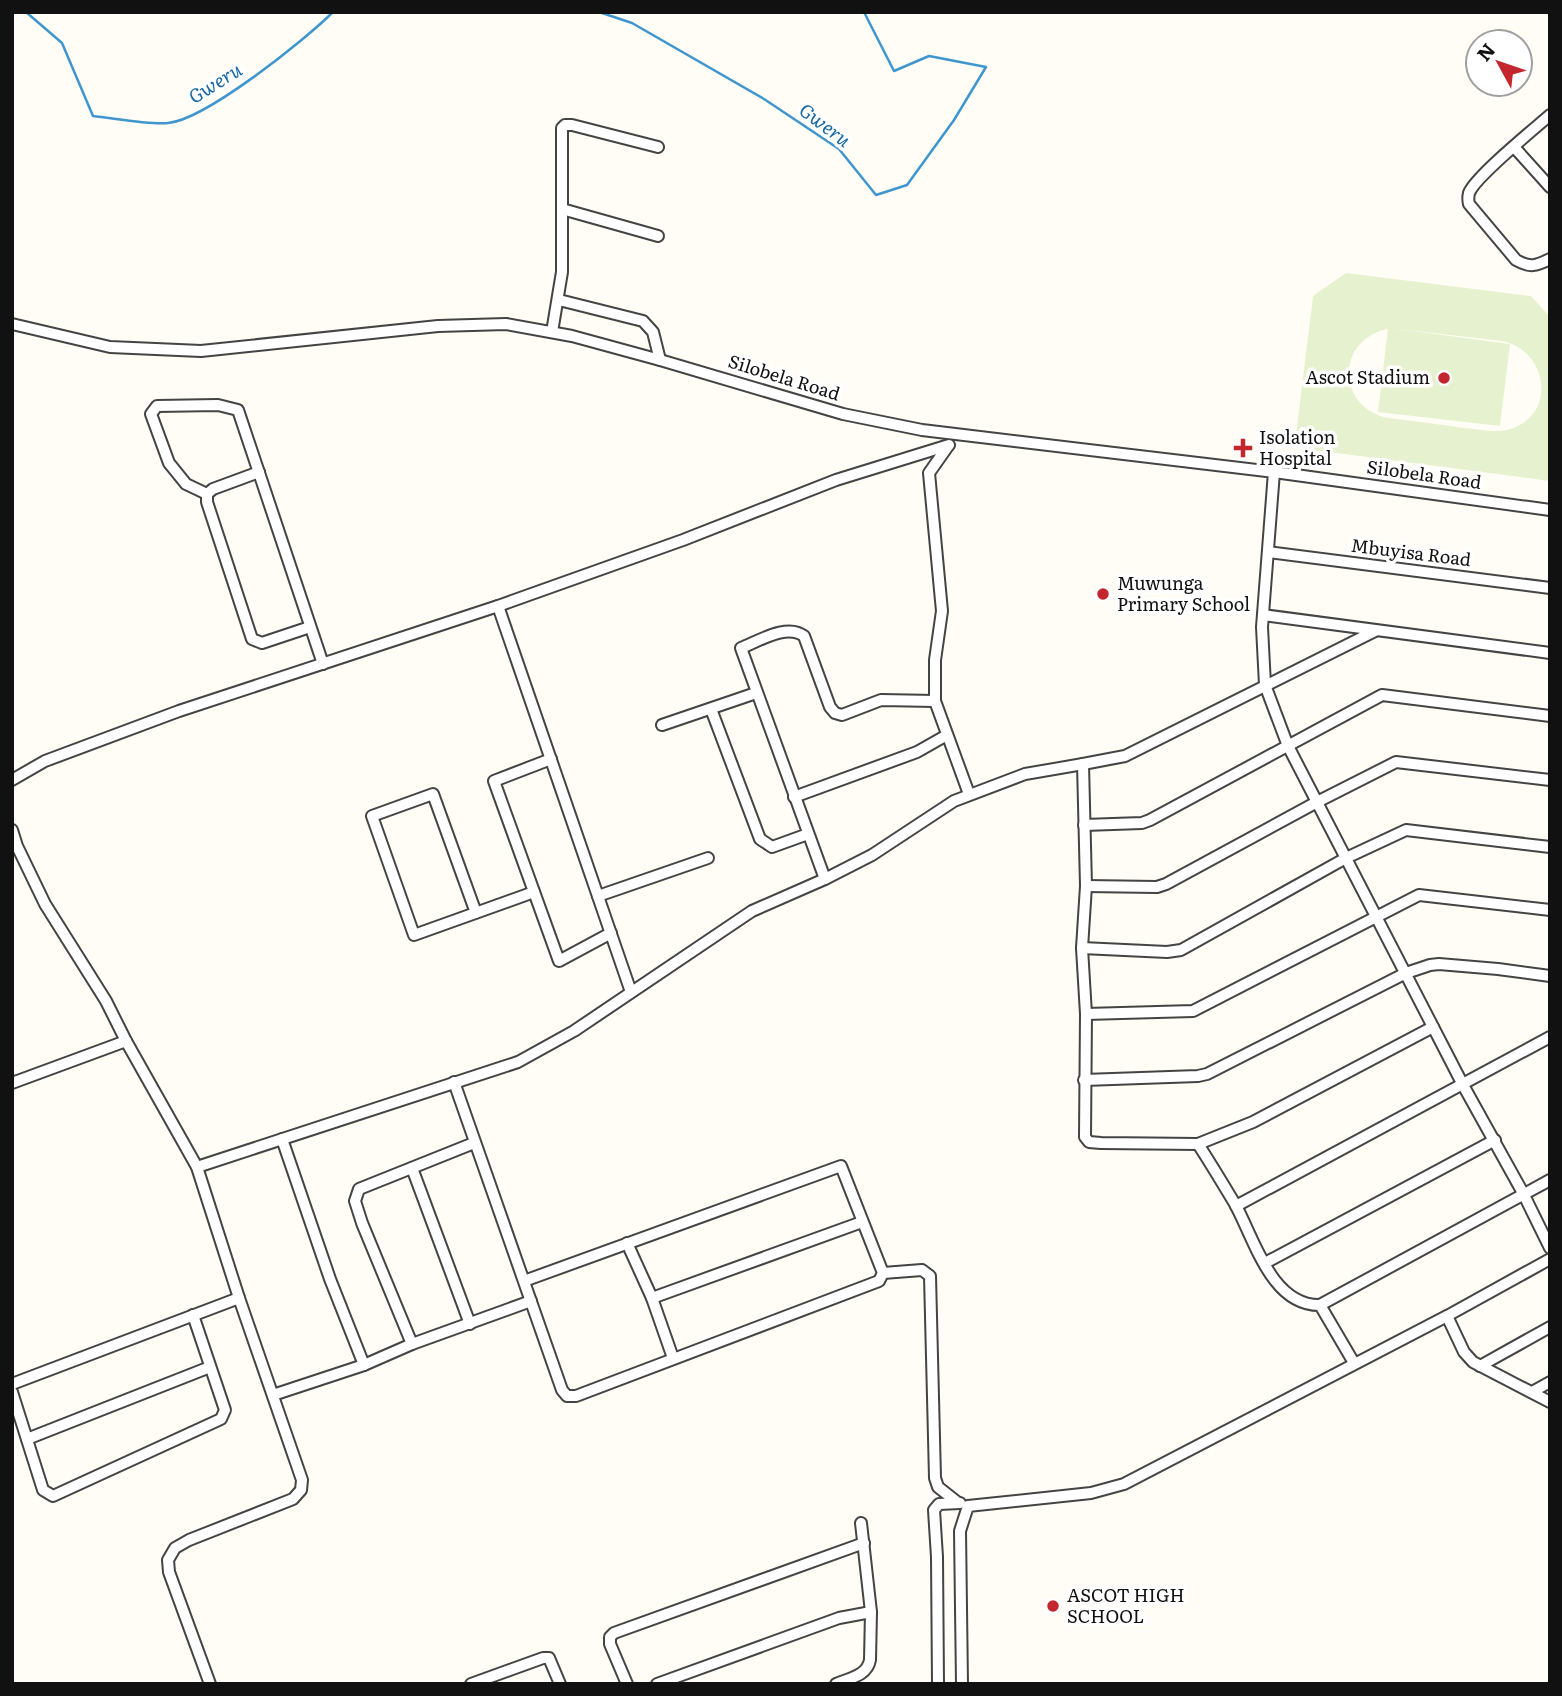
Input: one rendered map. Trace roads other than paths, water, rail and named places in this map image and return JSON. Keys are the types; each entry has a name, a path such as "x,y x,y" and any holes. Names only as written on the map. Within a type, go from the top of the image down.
{"street":[{"path":"1550,115 1514,147 1468,195 1469,204 1516,260 1535,266 1550,259"},
{"path":"552,332 562,272 561,132 565,125 658,147"},
{"path":"1514,147 1550,187"},
{"path":"562,209 658,236"},
{"path":"559,300 643,321 653,332 660,360"},
{"name":"Silobela Road","path":"12,324 110,347 201,351 467,323 506,324 552,332 660,360 843,414 956,435 1274,472 1550,510"},
{"path":"207,494 186,484 169,463 152,414 157,406 218,405 237,410 323,664"},
{"path":"956,435 929,473 942,611 935,660 935,701 969,794"},
{"path":"12,780 44,761 179,711 498,606 683,540 836,480 949,445"},
{"path":"207,494 213,489 259,472"},
{"path":"1274,472 1263,615 1265,685 1288,746 1550,1248"},
{"path":"207,494 207,502 252,639 262,643 310,627"},
{"name":"Mbuyisa Road","path":"1268,552 1550,588"},
{"path":"498,606 631,992"},
{"path":"1263,615 1550,653"},
{"path":"825,879 741,648 787,630 798,632 804,636 830,707 835,713 842,715 881,700 935,701"},
{"path":"197,1167 498,1070 537,1053 752,911 872,855 944,807 969,794 1025,774 1125,756 1375,631"},
{"path":"662,725 756,693"},
{"path":"1084,825 1142,823 1150,820 1382,695 1550,716"},
{"path":"711,709 760,839 772,848 808,834"},
{"path":"794,797 917,752 947,735"},
{"path":"551,759 494,782 559,961 611,933"},
{"path":"1086,886 1157,887 1166,884 1396,762 1550,780"},
{"path":"1083,764 1086,886 1082,948 1086,1014 1084,1080 1085,1137 1089,1142 1198,1144 1253,1122 1433,1027"},
{"path":"475,913 433,794 372,816 414,935 534,892"},
{"path":"12,830 45,904 106,1001 197,1167 302,1480 301,1490 293,1499 189,1540 175,1548 168,1560 169,1572 210,1684"},
{"path":"1082,948 1167,952 1181,950 1346,859 1406,830 1550,847"},
{"path":"598,896 708,858"},
{"path":"1086,1014 1194,1011 1375,915 1419,895 1550,910"},
{"path":"1084,1080 1207,1074 1406,973 1430,965 1498,969 1550,976"},
{"path":"1236,1206 1550,1037"},
{"path":"12,1083 126,1041"},
{"path":"454,1082 474,1143 523,1281 531,1301 562,1390 567,1395 576,1396 879,1281 883,1273 844,1169 836,1166 523,1281"},
{"path":"282,1139 330,1279 364,1364"},
{"path":"1265,1263 1495,1140"},
{"path":"412,1344 362,1223 355,1196 359,1189 474,1143"},
{"path":"1198,1144 1280,1286 1301,1303 1320,1305 1550,1180"},
{"path":"412,1168 470,1324"},
{"path":"652,1298 862,1222"},
{"path":"627,1243 652,1298 673,1358"},
{"path":"938,1684 934,1510 939,1504 1110,1489 1447,1316 1550,1259"},
{"path":"883,1273 922,1270 930,1276 935,1478 938,1487 962,1504"},
{"path":"12,1384 239,1298"},
{"path":"273,1395 531,1301"},
{"path":"1320,1305 1354,1363"},
{"path":"12,1392 43,1490 53,1496 221,1419 225,1410 193,1315"},
{"path":"1447,1316 1464,1352 1480,1366 1550,1402"},
{"path":"1480,1366 1550,1328"},
{"path":"27,1439 210,1367"},
{"path":"1532,1392 1550,1382"},
{"path":"962,1504 959,1544 962,1684"},
{"path":"836,1684 864,1673 869,1667 871,1612 861,1523"},
{"path":"627,1684 610,1644 610,1637 614,1633 864,1543"},
{"path":"937,1557 959,1544"},
{"path":"657,1684 839,1618 871,1612"},
{"path":"471,1684 543,1658 549,1658 552,1662 560,1684"}],"waterway":[{"name":"Gweru","path":"26,12 62,43 93,116 160,123 185,119 229,94 301,41 333,12"},
{"name":"Gweru","path":"599,12 632,23 764,99 839,149 876,195 907,185 954,120 986,67 929,56 894,71 864,12"}],"place":[{"name":"Ascot Stadium","path":"1444,378"},
{"name":"Isolation Hospital","path":"1243,448"},
{"name":"Muwunga Primary School","path":"1103,594"},
{"name":"ASCOT HIGH SCHOOL","path":"1053,1606"}]}
